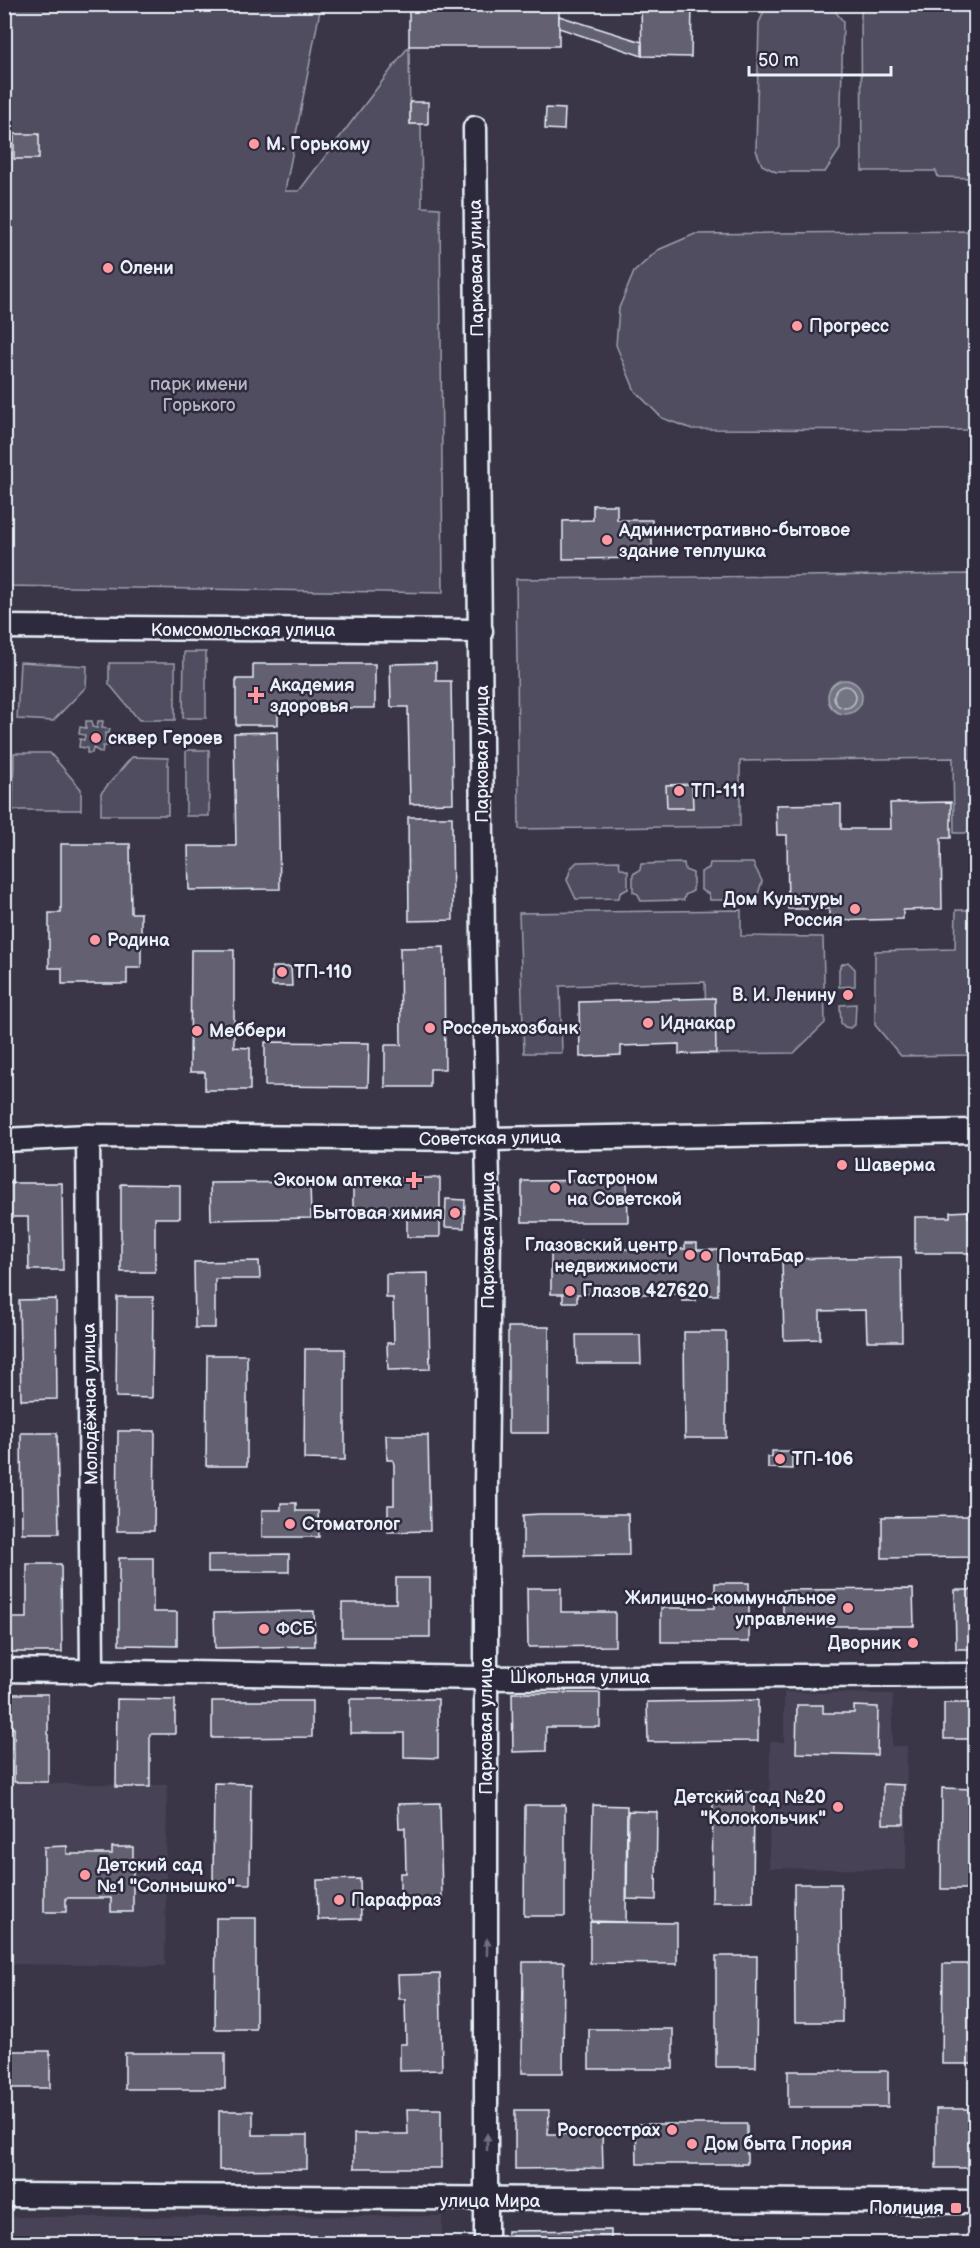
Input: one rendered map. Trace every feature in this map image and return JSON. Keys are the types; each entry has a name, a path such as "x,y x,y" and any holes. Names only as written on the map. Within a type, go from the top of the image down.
{"street":[{"name":"Парковая улица","path":"475,128 482,631 483,944 488,1139 486,2244"},
{"name":"Комсомольская улица","path":"4,627 482,631"},
{"name":"Советская улица","path":"4,1140 88,1136 488,1139 975,1131"},
{"name":"Молодёжная улица","path":"88,1136 92,1673"},
{"name":"Школьная улица","path":"4,1670 486,1678 975,1675"},
{"name":"улица Мира","path":"4,2195 487,2201 975,2202"}],"shaded area":[{"name":"Детский сад №20 \"Колокольчик\"","path":"784,1692 893,1694 892,1746 907,1746 906,1870 769,1868 770,1742 784,1742"},
{"name":"Детский сад №1 \"Солнышко\"","path":"5,1783 167,1785 165,1966 5,1964"},
{"path":"442,2216 442,2243 5,2243 5,2217"}],"green space":[{"path":"773,4 830,5 843,21 840,149 825,172 776,172 762,165 756,150 759,23 765,9"},
{"name":"парк имени Горького","path":"4,5 321,5 285,191 299,191 409,46 410,124 421,124 422,207 440,208 443,593 5,586"},
{"path":"861,5 975,5 975,178 938,177 936,171 862,171"},
{"name":"Прогресс","path":"975,231 975,430 692,429 662,418 635,391 616,345 619,308 634,272 658,250 695,234"},
{"path":"975,574 975,833 954,833 953,758 740,761 740,826 519,829 516,579"},
{"path":"184,652 206,652 206,718 183,718"},
{"path":"20,662 87,666 86,687 53,721 17,719"},
{"path":"109,663 175,663 175,720 139,720 109,684"},
{"path":"86,721 92,721 92,727 97,728 98,721 103,721 102,728 110,729 109,733 105,733 105,742 109,742 108,746 103,746 102,753 93,748 92,753 87,753 87,748 79,747 80,739 84,740 85,735 79,734 80,727 86,728"},
{"path":"186,750 209,750 209,816 186,816"},
{"path":"14,753 50,753 81,789 81,810 13,810"},
{"path":"132,757 168,758 168,815 101,815 101,793"},
{"path":"619,861 620,868 628,871 628,889 620,893 619,898 576,899 567,880 571,868 577,862"},
{"path":"684,863 685,870 693,873 693,891 685,895 684,900 641,901 638,894 633,892 633,874 640,870 641,864"},
{"path":"710,863 753,863 762,881 758,894 752,900 710,900 709,894 701,890 701,872 709,868"},
{"path":"741,910 741,936 823,937 825,1023 794,1053 707,1054 705,982 560,986 562,1053 524,1053 519,913"},
{"path":"956,910 975,910 975,1055 901,1056 875,1025 875,951 955,949"},
{"path":"848,962 855,969 855,986 839,987 839,969 842,964"},
{"path":"856,1004 855,1025 850,1028 845,1027 841,1023 840,1005"}],"water":[{"path":"845,680 857,685 862,697 857,709 845,714 833,709 828,697 833,685"}],"building":[{"path":"409,4 559,4 559,46 409,46"},
{"path":"641,4 692,4 691,57 642,56"},
{"path":"559,16 642,42 642,56 559,28"},
{"path":"410,102 428,102 428,124 410,124"},
{"path":"546,108 565,109 564,130 545,129"},
{"path":"14,134 39,134 39,159 14,159"},
{"name":"Административно-бытовое здание теплушка","path":"593,505 617,505 617,520 652,520 652,558 563,559 563,521 593,520"},
{"path":"436,663 436,681 451,681 453,803 410,804 408,707 391,707 390,664"},
{"path":"253,664 375,664 375,708 278,708 278,725 236,725 236,679 253,679"},
{"path":"277,732 280,889 189,890 188,846 236,846 234,733"},
{"name":"ТП-111","path":"692,784 693,808 667,808 666,785"},
{"path":"951,802 951,838 941,838 942,909 903,910 903,919 829,921 829,909 788,909 787,835 777,835 776,805 841,804 841,829 891,829 890,803"},
{"path":"408,817 452,817 453,920 409,921"},
{"name":"Родина","path":"61,844 130,844 131,913 141,913 141,968 127,968 127,984 62,984 62,968 49,968 49,913 61,913"},
{"path":"444,947 445,1069 430,1069 430,1087 385,1087 385,1045 401,1045 400,948"},
{"path":"191,950 234,950 234,1047 250,1048 250,1090 205,1090 205,1072 190,1072"},
{"name":"ТП-110","path":"272,967 291,967 292,986 272,986"},
{"name":"Иднакар","path":"715,998 716,1053 679,1054 679,1044 621,1046 621,1055 580,1057 579,1002"},
{"path":"265,1042 369,1043 368,1087 265,1086"},
{"path":"353,1178 440,1178 440,1237 407,1237 407,1212 353,1212"},
{"path":"627,1180 628,1222 522,1222 522,1181"},
{"path":"310,1182 311,1218 211,1220 210,1183"},
{"path":"4,1183 62,1183 63,1270 29,1270 28,1217 4,1217"},
{"path":"121,1184 180,1185 180,1218 155,1218 155,1272 121,1272"},
{"name":"Бытовая химия","path":"446,1199 465,1200 464,1228 445,1227"},
{"path":"968,1211 968,1217 976,1217 976,1253 915,1253 915,1217 950,1217 950,1212"},
{"path":"578,1241 617,1241 617,1249 685,1249 685,1243 697,1243 697,1250 718,1250 718,1295 696,1295 696,1301 682,1301 682,1294 577,1294 577,1302 563,1302 563,1294 551,1294 551,1251 578,1251"},
{"path":"901,1257 902,1341 867,1341 866,1310 820,1311 820,1339 784,1340 782,1259"},
{"path":"259,1261 260,1279 215,1279 215,1328 195,1328 194,1262"},
{"path":"428,1273 430,1369 388,1370 387,1343 394,1343 393,1298 386,1298 386,1274"},
{"path":"117,1297 153,1297 152,1398 116,1397"},
{"path":"56,1299 57,1399 21,1400 19,1300"},
{"path":"508,1327 549,1327 549,1433 508,1433"},
{"path":"684,1332 726,1332 726,1438 685,1438"},
{"path":"576,1335 640,1335 641,1364 577,1364"},
{"path":"305,1349 345,1349 345,1460 304,1459"},
{"path":"207,1355 247,1355 247,1466 206,1466"},
{"path":"118,1431 155,1431 154,1531 117,1531"},
{"path":"21,1433 57,1433 59,1533 22,1533"},
{"path":"386,1435 428,1435 430,1531 388,1532 388,1505 394,1505 394,1465 393,1460 387,1460"},
{"name":"ТП-106","path":"772,1451 792,1451 792,1469 768,1468 768,1457 772,1457"},
{"name":"Стоматолог","path":"281,1503 296,1503 296,1511 318,1511 319,1537 262,1537 262,1510 281,1510"},
{"path":"628,1514 629,1555 523,1556 523,1515"},
{"path":"976,1516 976,1557 882,1558 882,1517"},
{"path":"289,1554 289,1572 208,1572 208,1555"},
{"path":"119,1558 153,1558 153,1612 177,1612 177,1646 119,1645"},
{"path":"27,1564 61,1564 62,1652 4,1652 4,1618 27,1618"},
{"path":"396,1578 430,1578 430,1637 342,1637 342,1603 396,1603"},
{"path":"715,1583 749,1583 749,1642 661,1642 661,1608 715,1608"},
{"path":"527,1588 561,1588 561,1612 615,1612 615,1646 528,1647"},
{"name":"Жилищно-коммунальное управление","path":"913,1589 914,1626 783,1626 783,1590"},
{"path":"955,1590 976,1590 976,1649 956,1649"},
{"name":"ФСБ","path":"314,1611 315,1646 215,1648 214,1613"},
{"path":"512,1693 600,1693 600,1727 546,1727 546,1751 513,1752"},
{"path":"4,1694 48,1694 48,1782 14,1782 14,1728 4,1728"},
{"path":"117,1699 175,1700 175,1734 150,1734 150,1787 116,1787"},
{"path":"350,1699 438,1699 438,1758 404,1757 404,1733 350,1733"},
{"path":"758,1700 758,1741 648,1742 647,1702"},
{"path":"212,1701 312,1701 312,1737 212,1738"},
{"path":"944,1703 976,1703 976,1739 944,1739"},
{"path":"797,1705 823,1705 823,1713 854,1713 854,1706 878,1707 877,1755 796,1753"},
{"path":"214,1783 251,1784 250,1884 213,1883"},
{"path":"883,1784 904,1785 904,1824 883,1824"},
{"path":"942,1788 976,1789 976,1889 941,1889"},
{"path":"713,1792 754,1792 753,1902 712,1902"},
{"path":"440,1803 442,1899 400,1900 400,1873 406,1873 405,1828 399,1828 398,1804"},
{"path":"525,1805 565,1805 565,1916 524,1916"},
{"path":"593,1805 627,1806 626,1922 591,1921"},
{"path":"628,1811 657,1812 656,1900 627,1899"},
{"path":"67,1846 67,1854 112,1854 112,1847 133,1847 133,1912 111,1912 111,1898 66,1898 66,1912 44,1912 44,1847"},
{"name":"Парафраз","path":"360,1879 361,1919 318,1920 317,1880"},
{"path":"794,1884 841,1884 842,2022 795,2022"},
{"path":"216,1918 256,1918 256,2029 215,2029"},
{"path":"590,1922 677,1923 677,1964 590,1963"},
{"path":"716,1956 757,1956 756,2067 716,2067"},
{"path":"523,1962 564,1962 563,2073 522,2073"},
{"path":"943,1964 976,1964 976,2064 942,2064"},
{"path":"440,1974 442,2070 400,2071 400,2044 406,2044 405,1999 399,1999 398,1975"},
{"path":"589,2029 673,2029 673,2069 589,2069"},
{"path":"4,2051 50,2051 50,2088 4,2088"},
{"path":"125,2053 225,2053 225,2089 125,2089"},
{"path":"788,2071 888,2071 888,2107 788,2107"},
{"path":"407,2109 441,2109 441,2168 354,2168 354,2134 408,2134"},
{"path":"936,2109 969,2109 970,2134 976,2134 976,2168 936,2168"},
{"path":"515,2110 549,2110 548,2134 602,2134 603,2168 515,2169"},
{"path":"219,2111 253,2111 253,2135 307,2135 307,2169 219,2170"},
{"name":"Дом быта Глория","path":"636,2124 747,2124 747,2164 637,2164"},
{"path":"611,2230 611,2244 507,2244 507,2231"},
{"path":"911,2238 976,2239 976,2244 911,2244"},
{"path":"668,2240 879,2240 879,2244 668,2244"}],"place":[{"name":"М. Горькому","path":"254,144"},
{"name":"Олени","path":"108,268"},
{"name":"Прогресс","path":"797,326"},
{"name":"Административно-бытовое здание теплушка","path":"607,540"},
{"name":"Академия здоровья","path":"256,695"},
{"name":"сквер Героев","path":"96,738"},
{"name":"ТП-111","path":"679,791"},
{"name":"Дом Культуры Россия","path":"855,909"},
{"name":"Родина","path":"95,940"},
{"name":"ТП-110","path":"282,972"},
{"name":"В. И. Ленину","path":"848,995"},
{"name":"Иднакар","path":"648,1023"},
{"name":"Россельхозбанк","path":"430,1028"},
{"name":"Меббери","path":"197,1031"},
{"name":"Шаверма","path":"842,1165"},
{"name":"Эконом аптека","path":"414,1180"},
{"name":"Гастроном на Советской","path":"555,1188"},
{"name":"Бытовая химия","path":"455,1213"},
{"name":"Глазовский центр недвижимости","path":"690,1255"},
{"name":"ПочтаБар","path":"706,1256"},
{"name":"Глазов 427620","path":"570,1291"},
{"name":"ТП-106","path":"780,1459"},
{"name":"Стоматолог","path":"290,1524"},
{"name":"Жилищно-коммунальное управление","path":"848,1608"},
{"name":"ФСБ","path":"264,1629"},
{"name":"Дворник","path":"913,1643"},
{"name":"Детский сад №20 \"Колокольчик\"","path":"838,1807"},
{"name":"Детский сад №1 \"Солнышко\"","path":"85,1875"},
{"name":"Парафраз","path":"339,1900"},
{"name":"Росгосстрах","path":"672,2130"},
{"name":"Дом быта Глория","path":"692,2144"},
{"name":"Полиция","path":"956,2208"}]}
